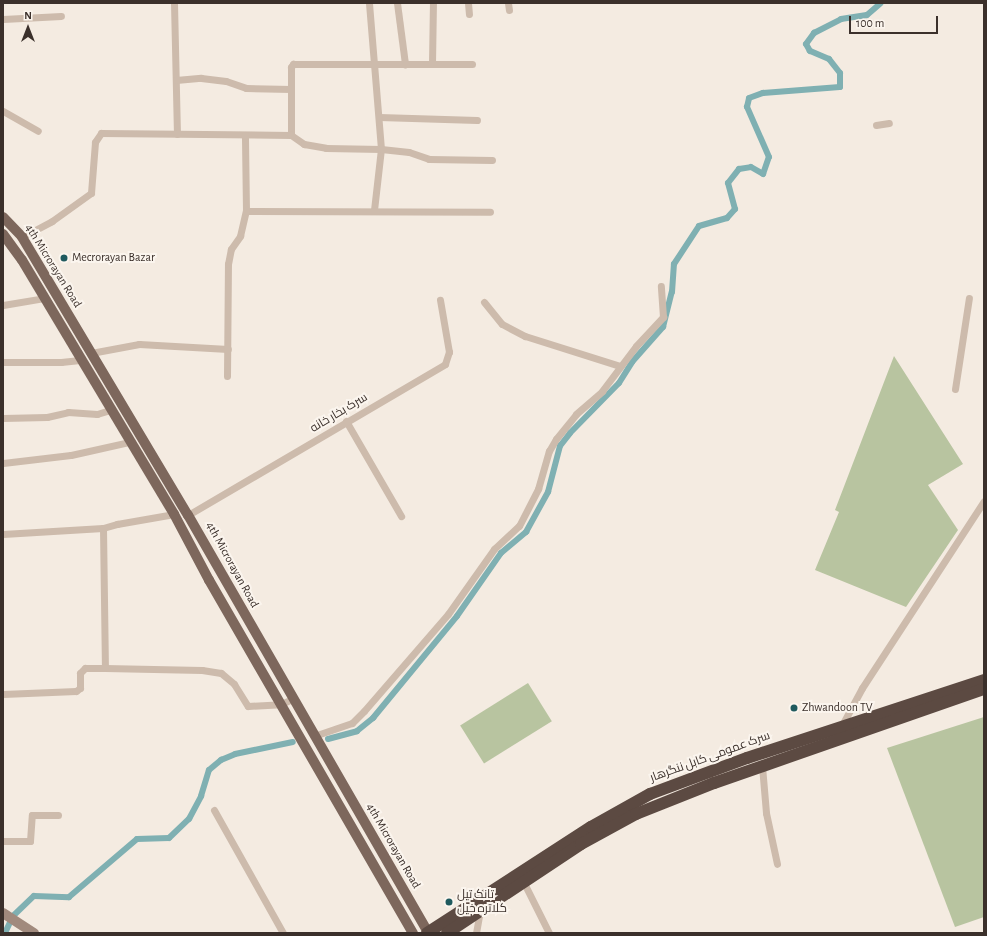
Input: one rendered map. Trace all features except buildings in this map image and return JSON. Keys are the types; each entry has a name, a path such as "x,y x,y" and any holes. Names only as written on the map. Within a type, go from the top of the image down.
{"highway":[{"name":"سرک عمومی کابل ننگرهار","path":"427,933 591,827 650,794 841,733 984,680"},
{"path":"447,933 582,844 636,814 762,766 828,744 841,733 879,725 984,689"},
{"path":"463,933 468,919"}],"main road":[{"name":"4th Microrayan Road","path":"3,217 22,237 188,515 427,933"},
{"name":"4th Microrayan Road","path":"3,234 22,260 129,442 174,514 413,933"},
{"path":"82,363 93,357"}],"street":[{"path":"174,3 176,134"},
{"path":"369,3 381,149 374,210"},
{"path":"397,3 405,64"},
{"path":"432,3 432,64"},
{"path":"468,3 469,14"},
{"path":"3,19 61,16"},
{"path":"291,135 291,67 293,64 472,64"},
{"path":"176,80 201,78 226,81 246,88 291,89"},
{"path":"3,111 38,131"},
{"path":"379,117 477,120"},
{"path":"876,125 889,123"},
{"path":"22,237 52,221 91,193 95,142 101,133 245,136 291,135 304,144 326,148 381,149 409,152 429,159 492,160"},
{"path":"227,376 228,264 231,249 240,236 246,211 245,136"},
{"path":"246,211 374,210 490,212"},
{"path":"314,736 352,723 448,614 494,549 519,526 538,489 549,451 556,439 576,414 596,398 620,366 663,317 660,286"},
{"path":"3,305 45,298"},
{"path":"955,389 969,298"},
{"name":"سرک بخار خانه","path":"188,515 447,362 447,340 440,300"},
{"path":"484,302 502,324 526,336 620,366"},
{"path":"93,357 140,344 228,349"},
{"path":"3,362 82,363"},
{"path":"3,418 47,417 68,412 97,414 110,410"},
{"path":"346,421 401,516"},
{"path":"3,463 71,455 129,442"},
{"path":"841,733 862,688 984,501"},
{"path":"3,534 103,528 123,522 174,514"},
{"path":"103,528 106,668"},
{"path":"3,694 76,691 80,688 80,673 85,668 161,668 221,673 234,684 248,706 281,704 292,699"},
{"path":"762,766 766,814 777,864"},
{"path":"214,810 283,933"},
{"path":"3,841 30,841 32,815 58,815"},
{"path":"524,883 549,933"},
{"path":"476,933 480,912"},
{"path":"9,917 34,933"}],"green space":[{"path":"894,356 963,464 928,485 958,530 906,607 815,570 839,512 835,510"},
{"path":"528,683 552,721 484,764 460,725"},
{"path":"984,717 984,917 955,927 887,748"}],"waterway":[{"path":"328,739 357,731 373,718 457,616 501,553 526,532 548,492 560,446 570,433 619,383 632,362 663,327 672,292 674,264 699,226 727,218 735,209 728,183 739,169 751,167 763,174 769,157 747,107 749,98 763,93 840,87 840,73 829,59 810,51 806,44 814,33 841,19 867,15 881,3"},
{"path":"5,933 13,916 34,896 69,897 137,839 169,838 189,819 201,796 209,770 221,760 235,754 293,742"}],"place":[{"name":"Mecrorayan Bazar","path":"64,258"},
{"name":"Zhwandoon TV","path":"794,708"},
{"name":"تانک تیل کلاتره خیل","path":"449,902"}]}
